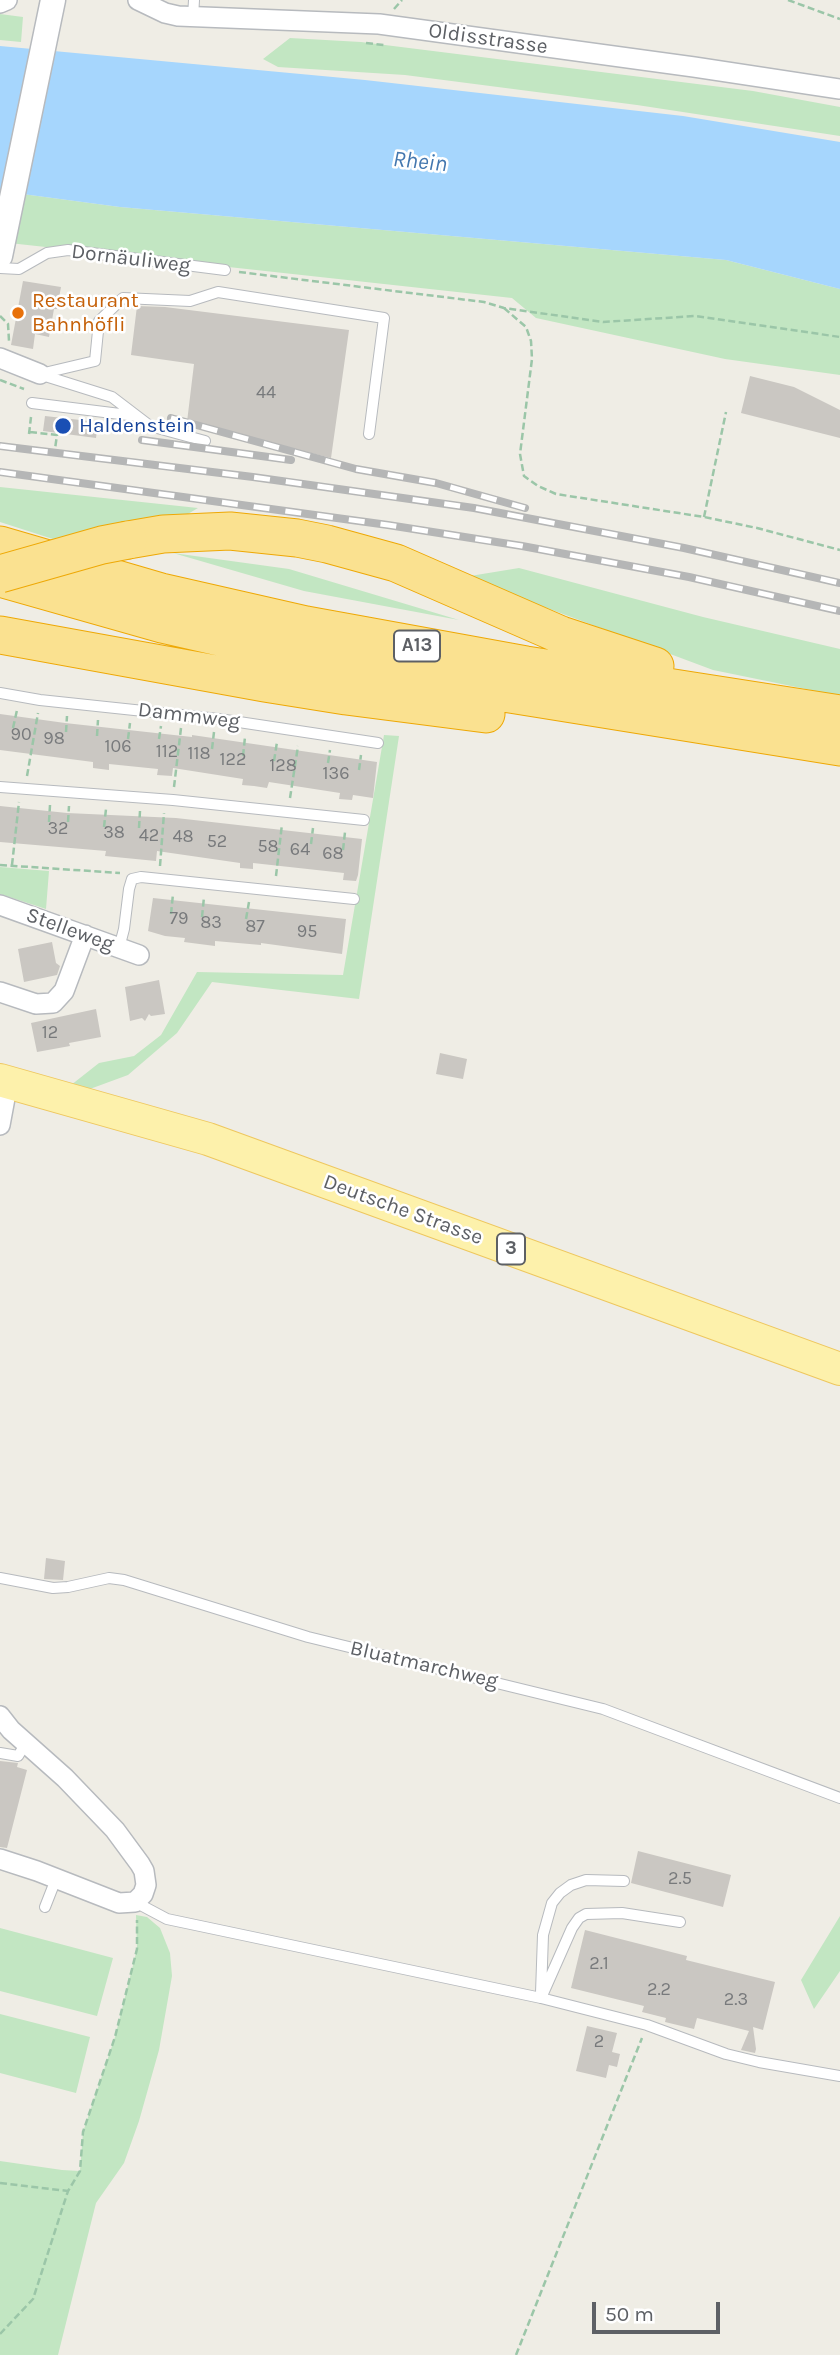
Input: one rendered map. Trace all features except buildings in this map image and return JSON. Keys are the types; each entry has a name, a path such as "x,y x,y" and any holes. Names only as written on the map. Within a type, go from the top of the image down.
{"highway":[{"name":"A13","path":"0,576 92,548 163,534 230,531 285,536 327,544 396,563 593,647 660,668 773,689 840,712"},
{"name":"A13","path":"0,545 161,592 306,625 526,665 840,712"},
{"name":"A13","path":"0,576 162,624 298,655 454,685 840,747"},
{"path":"0,635 346,696 778,751 840,755"}],"main road":[{"name":"Deutsche Strasse","path":"4,1081 208,1139 840,1369"}],"street":[{"path":"0,3 7,0"},
{"path":"1,257 53,0"},
{"name":"Oldisstrasse","path":"138,0 165,13 193,9 379,24 694,66 840,89"},
{"path":"4,350 40,374"},
{"name":"Stelleweg","path":"0,905 139,955"},
{"path":"0,992 36,1004 53,1003 64,991 85,935"},
{"path":"0,1125 4,1081"},
{"path":"0,1716 65,1778 129,1847 146,1879 144,1894 135,1902 118,1903 0,1859"}],"lane":[{"name":"Dornäuliweg","path":"1,257 19,269 47,253 68,250 225,270"},
{"path":"40,374 95,361 99,320 122,298 190,301 218,292 384,318 369,434"},
{"path":"40,374 112,397 150,426 205,441"},
{"path":"32,403 137,416"},
{"name":"Dammweg","path":"0,693 216,718 378,743"},
{"path":"0,787 286,810 363,820"},
{"path":"119,948 132,879 141,877 354,899"},
{"name":"Bluatmarchweg","path":"0,1578 54,1588 102,1579 124,1580 308,1637 603,1709 840,1798"},
{"path":"0,1753 18,1756 26,1743"},
{"path":"45,1907 57,1879"},
{"path":"541,1998 543,1934 552,1903 571,1885 586,1880 624,1881"},
{"path":"135,1902 167,1919 541,1998 648,2025 726,2054 840,2076"},
{"path":"541,1998 572,1928 579,1918 586,1914 622,1913 680,1922"}],"path":[{"path":"788,0 840,19"},
{"path":"225,270 484,302 504,308 603,322 695,316 840,337"},
{"path":"504,308 526,327 531,341 532,359 520,454 524,476 556,494 704,517 840,550"},
{"path":"0,316 8,324 4,350"},
{"path":"704,517 726,412"},
{"path":"30,432 57,435 55,449"},
{"path":"13,728 19,696"},
{"path":"12,866 22,789 40,699"},
{"path":"159,879 182,714"},
{"path":"212,749 216,718"},
{"path":"243,756 247,723"},
{"path":"274,761 279,728"},
{"path":"274,891 300,732"},
{"path":"49,821 51,791"},
{"path":"68,822 70,792"},
{"path":"104,827 106,795"},
{"path":"139,828 141,797"},
{"path":"343,850 347,818"},
{"path":"0,865 117,873 128,875 132,879"},
{"path":"171,914 175,880"},
{"path":"202,917 206,883"},
{"path":"247,919 250,888"},
{"path":"0,2334 33,2299 68,2191 80,2171 83,2132 115,2036 137,1949 135,1902"},
{"path":"516,2355 648,2025"},
{"path":"0,2183 68,2191"}],"green space":[{"path":"0,14 23,17 21,42 0,40"},
{"path":"290,38 361,42 753,91 840,107 840,136 637,105 405,75 278,67 263,59"},
{"path":"0,191 120,207 726,260 840,289 840,375 725,359 536,318 512,298 0,242"},
{"path":"0,487 198,508 176,521 56,540 0,522"},
{"path":"173,553 289,569 459,620 304,591"},
{"path":"519,568 703,617 840,649 840,696 713,670 464,577"},
{"path":"384,735 399,736 359,999 212,982 177,1033 128,1075 79,1093 66,1089 99,1063 134,1056 161,1035 197,972 343,975"},
{"path":"0,867 49,871 46,909 0,894"},
{"path":"136,1915 147,1917 160,1928 170,1953 172,1976 159,2050 139,2121 124,2163 96,2203 58,2355 0,2355 0,2161 80,2171 83,2132 115,2037 137,1949"},
{"path":"840,1916 840,1971 814,2009 801,1980"},
{"path":"0,1928 113,1958 97,2016 0,1991"},
{"path":"0,2014 90,2037 76,2093 0,2073"}],"water":[{"name":"Rhein","path":"0,46 365,80 683,116 840,142 840,289 726,260 120,207 0,191"}],"railway":[{"path":"171,418 356,469 436,483 525,508"},
{"path":"142,440 291,460"},
{"path":"0,446 474,508 684,548 840,583"},
{"path":"0,472 522,546 689,577 840,611"}],"place":[{"name":"Restaurant Bahnhöfli","path":"18,313"},
{"name":"Haldenstein","path":"63,426"}]}
